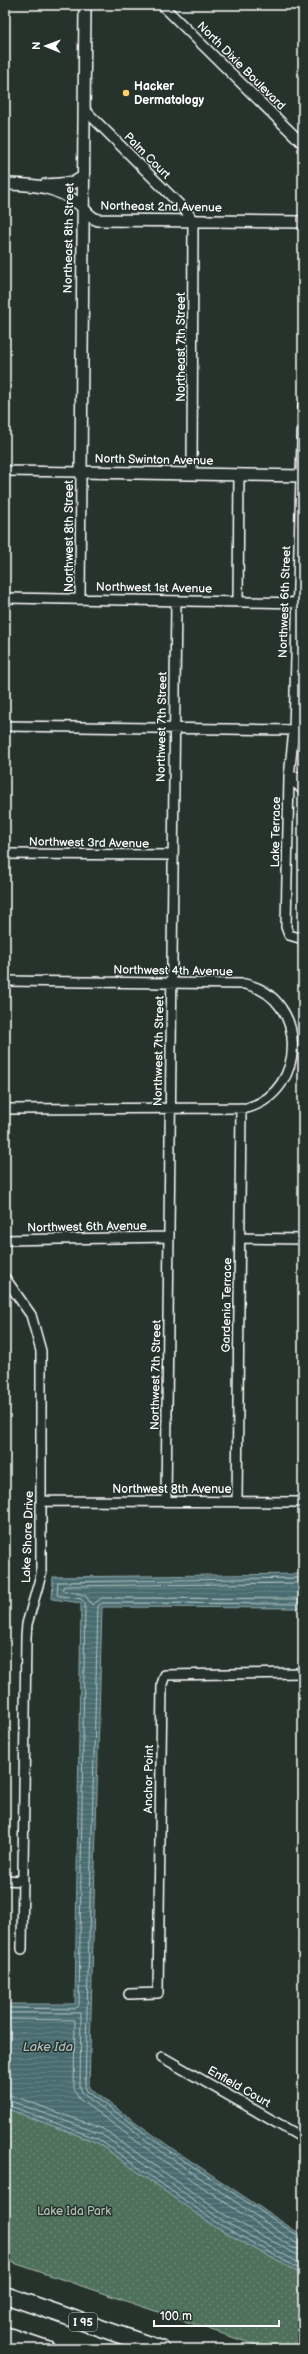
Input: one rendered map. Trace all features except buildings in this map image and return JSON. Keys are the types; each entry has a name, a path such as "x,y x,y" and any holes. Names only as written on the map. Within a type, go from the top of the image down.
{"highway":[{"name":"I 95","path":"5,2295 161,2349"},
{"path":"5,2335 47,2349"}],"street":[{"name":"Northeast 8th Street","path":"81,472 82,207 85,5"},
{"name":"North Dixie Boulevard","path":"162,5 303,144"},
{"name":"Palm Court","path":"84,109 188,213 193,221"},
{"path":"41,185 73,183 83,177"},
{"name":"Northeast 2nd Avenue","path":"5,184 41,185 82,207 90,216 98,220 303,222"},
{"name":"Northeast 7th Street","path":"192,474 193,221"},
{"name":"Northwest 6th Street","path":"294,730 300,603 303,405"},
{"name":"North Swinton Avenue","path":"5,471 302,476"},
{"name":"Northwest 8th Street","path":"80,599 81,472"},
{"path":"238,602 239,475"},
{"name":"Northwest 1st Avenue","path":"5,598 300,603"},
{"name":"Northwest 7th Street","path":"166,1502 176,601"},
{"path":"5,726 294,730"},
{"name":"Lake Terrace","path":"294,730 289,776 286,927 290,935 303,939"},
{"path":"289,776 303,777"},
{"path":"289,776 303,790"},
{"name":"Northwest 3rd Avenue","path":"5,854 173,856"},
{"name":"Northwest 4th Avenue","path":"5,981 245,984 264,990 276,998 288,1011 296,1028 301,1047"},
{"path":"5,1109 171,1110 241,1108 259,1105 282,1091 293,1074 301,1047"},
{"name":"Gardenia Terrace","path":"237,1502 241,1108"},
{"name":"Northwest 6th Avenue","path":"5,1240 169,1238"},
{"path":"240,1238 303,1238"},
{"name":"Lake Shore Drive","path":"5,1278 31,1315 40,1344 42,1501 41,1575 30,1612 26,1637 22,1949"},
{"name":"Northwest 8th Avenue","path":"42,1501 303,1502"},
{"name":"Anchor Point","path":"129,1994 158,1993 162,1692 165,1675 303,1673"},
{"path":"5,1880 23,1881"},
{"name":"Enfield Court","path":"162,2057 303,2138"}],"green space":[{"name":"Lake Ida Park","path":"5,2108 96,2142 215,2227 303,2275 303,2349 267,2349 5,2260"}],"water":[{"name":"Lake Ida","path":"303,1574 303,1608 102,1607 89,2088 170,2147 303,2236 303,2275 215,2227 96,2142 5,2108 5,2004 75,2004 81,1603 52,1599 53,1577"}],"place":[{"name":"Hacker Dermatology","path":"126,93"}]}
